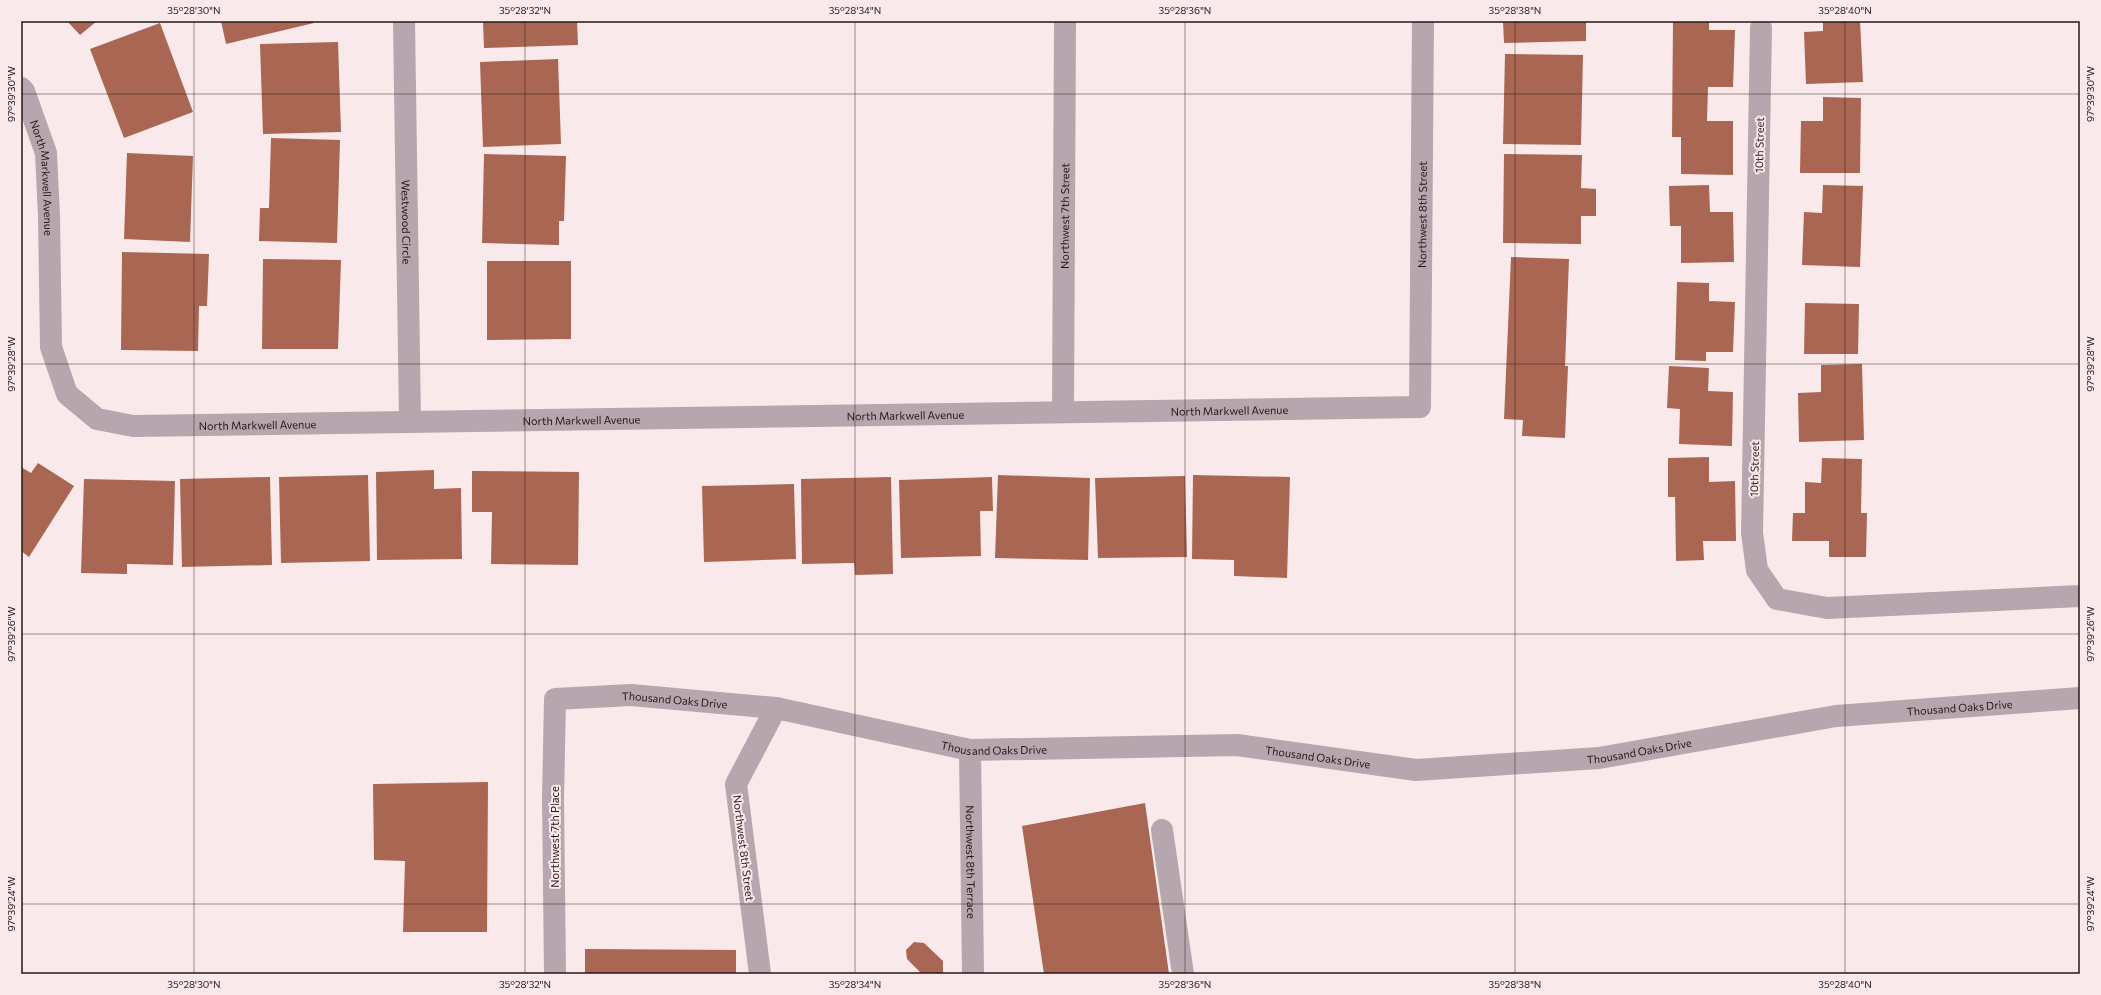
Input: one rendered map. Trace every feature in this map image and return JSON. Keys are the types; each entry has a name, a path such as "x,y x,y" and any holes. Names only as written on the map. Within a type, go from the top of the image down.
{"street":[{"name":"Westwood Circle","path":"404,21 410,422"},
{"name":"Northwest 7th Street","path":"1063,412 1065,21"},
{"name":"Northwest 8th Street","path":"1420,407 1423,21"},
{"name":"10th Street","path":"1761,28 1752,533 1757,570 1777,599 1827,608 2080,596"},
{"name":"North Markwell Avenue","path":"21,88 24,91 46,153 49,216 51,347 67,394 97,419 133,426 1420,407"},
{"name":"Thousand Oaks Drive","path":"555,699 631,695 776,708 970,750 1237,745 1416,770 1599,758 1836,716 2080,698"},
{"name":"Northwest 7th Place","path":"555,699 553,798 555,974"},
{"name":"Northwest 8th Street","path":"760,974 736,784 776,708"},
{"name":"Northwest 8th Terrace","path":"970,750 973,974"},
{"path":"1162,830 1183,974"}],"building":[{"path":"67,21 97,21 80,35"},
{"path":"221,21 314,21 314,23 226,44"},
{"path":"483,21 577,21 578,45 484,48"},
{"path":"1503,21 1586,21 1586,41 1504,43"},
{"path":"1673,21 1709,21 1709,30 1735,30 1733,87 1708,87 1707,121 1733,121 1733,175 1681,174 1681,137 1672,137"},
{"path":"1823,21 1860,21 1863,82 1806,84 1804,32 1823,31"},
{"path":"160,23 193,112 124,138 90,49"},
{"path":"338,42 341,132 263,134 260,44"},
{"path":"1505,54 1583,55 1581,145 1503,144"},
{"path":"558,59 561,144 483,147 480,62"},
{"path":"1823,97 1861,98 1860,173 1800,173 1801,121 1823,121"},
{"path":"271,138 340,140 337,243 259,241 260,208 269,208"},
{"path":"127,153 193,156 190,242 124,239"},
{"path":"484,154 566,156 564,221 559,221 559,245 482,243"},
{"path":"1504,154 1582,155 1581,188 1596,189 1596,216 1581,216 1581,244 1503,243"},
{"path":"1709,185 1710,212 1733,212 1734,262 1681,263 1681,226 1670,226 1669,186"},
{"path":"1823,185 1863,186 1860,267 1802,265 1804,212 1822,213"},
{"path":"122,252 209,254 207,306 199,306 198,351 121,350"},
{"path":"1511,257 1569,259 1565,366 1568,366 1565,438 1522,436 1523,420 1504,419"},
{"path":"263,259 341,260 338,349 262,349"},
{"path":"487,261 571,261 571,339 487,340"},
{"path":"1677,282 1709,283 1709,301 1735,302 1733,352 1706,352 1706,361 1675,360"},
{"path":"1805,303 1859,304 1858,354 1804,354"},
{"path":"1862,364 1864,440 1799,442 1798,393 1821,392 1821,365"},
{"path":"1669,366 1709,368 1708,391 1733,392 1732,446 1679,444 1680,409 1667,408"},
{"path":"1709,457 1709,482 1735,481 1736,541 1703,541 1704,560 1676,561 1675,497 1668,497 1668,458"},
{"path":"1822,458 1862,459 1861,513 1867,513 1866,557 1829,557 1829,541 1792,541 1793,513 1805,513 1805,482 1821,483"},
{"path":"38,463 74,486 29,557 21,551 21,467 31,473"},
{"path":"434,470 434,489 461,488 462,559 377,560 376,472"},
{"path":"472,471 579,472 578,565 491,564 492,512 472,512"},
{"path":"368,475 370,561 281,563 279,477"},
{"path":"998,475 1090,478 1088,560 995,558"},
{"path":"1193,475 1290,477 1287,578 1234,576 1234,560 1192,559"},
{"path":"1185,476 1187,557 1098,558 1095,478"},
{"path":"270,477 272,565 182,567 180,479"},
{"path":"891,477 893,574 855,575 854,563 802,564 801,479"},
{"path":"992,477 993,511 980,511 981,556 901,558 899,480"},
{"path":"84,479 175,481 173,565 127,564 127,574 81,573"},
{"path":"794,484 796,559 704,562 702,486"},
{"path":"488,782 487,932 403,932 405,861 374,860 373,784"},
{"path":"1145,803 1169,974 1044,974 1022,826"},
{"path":"914,942 924,943 943,961 943,974 918,974 920,972 907,959 906,950"},
{"path":"585,949 736,950 736,974 585,974"}]}
